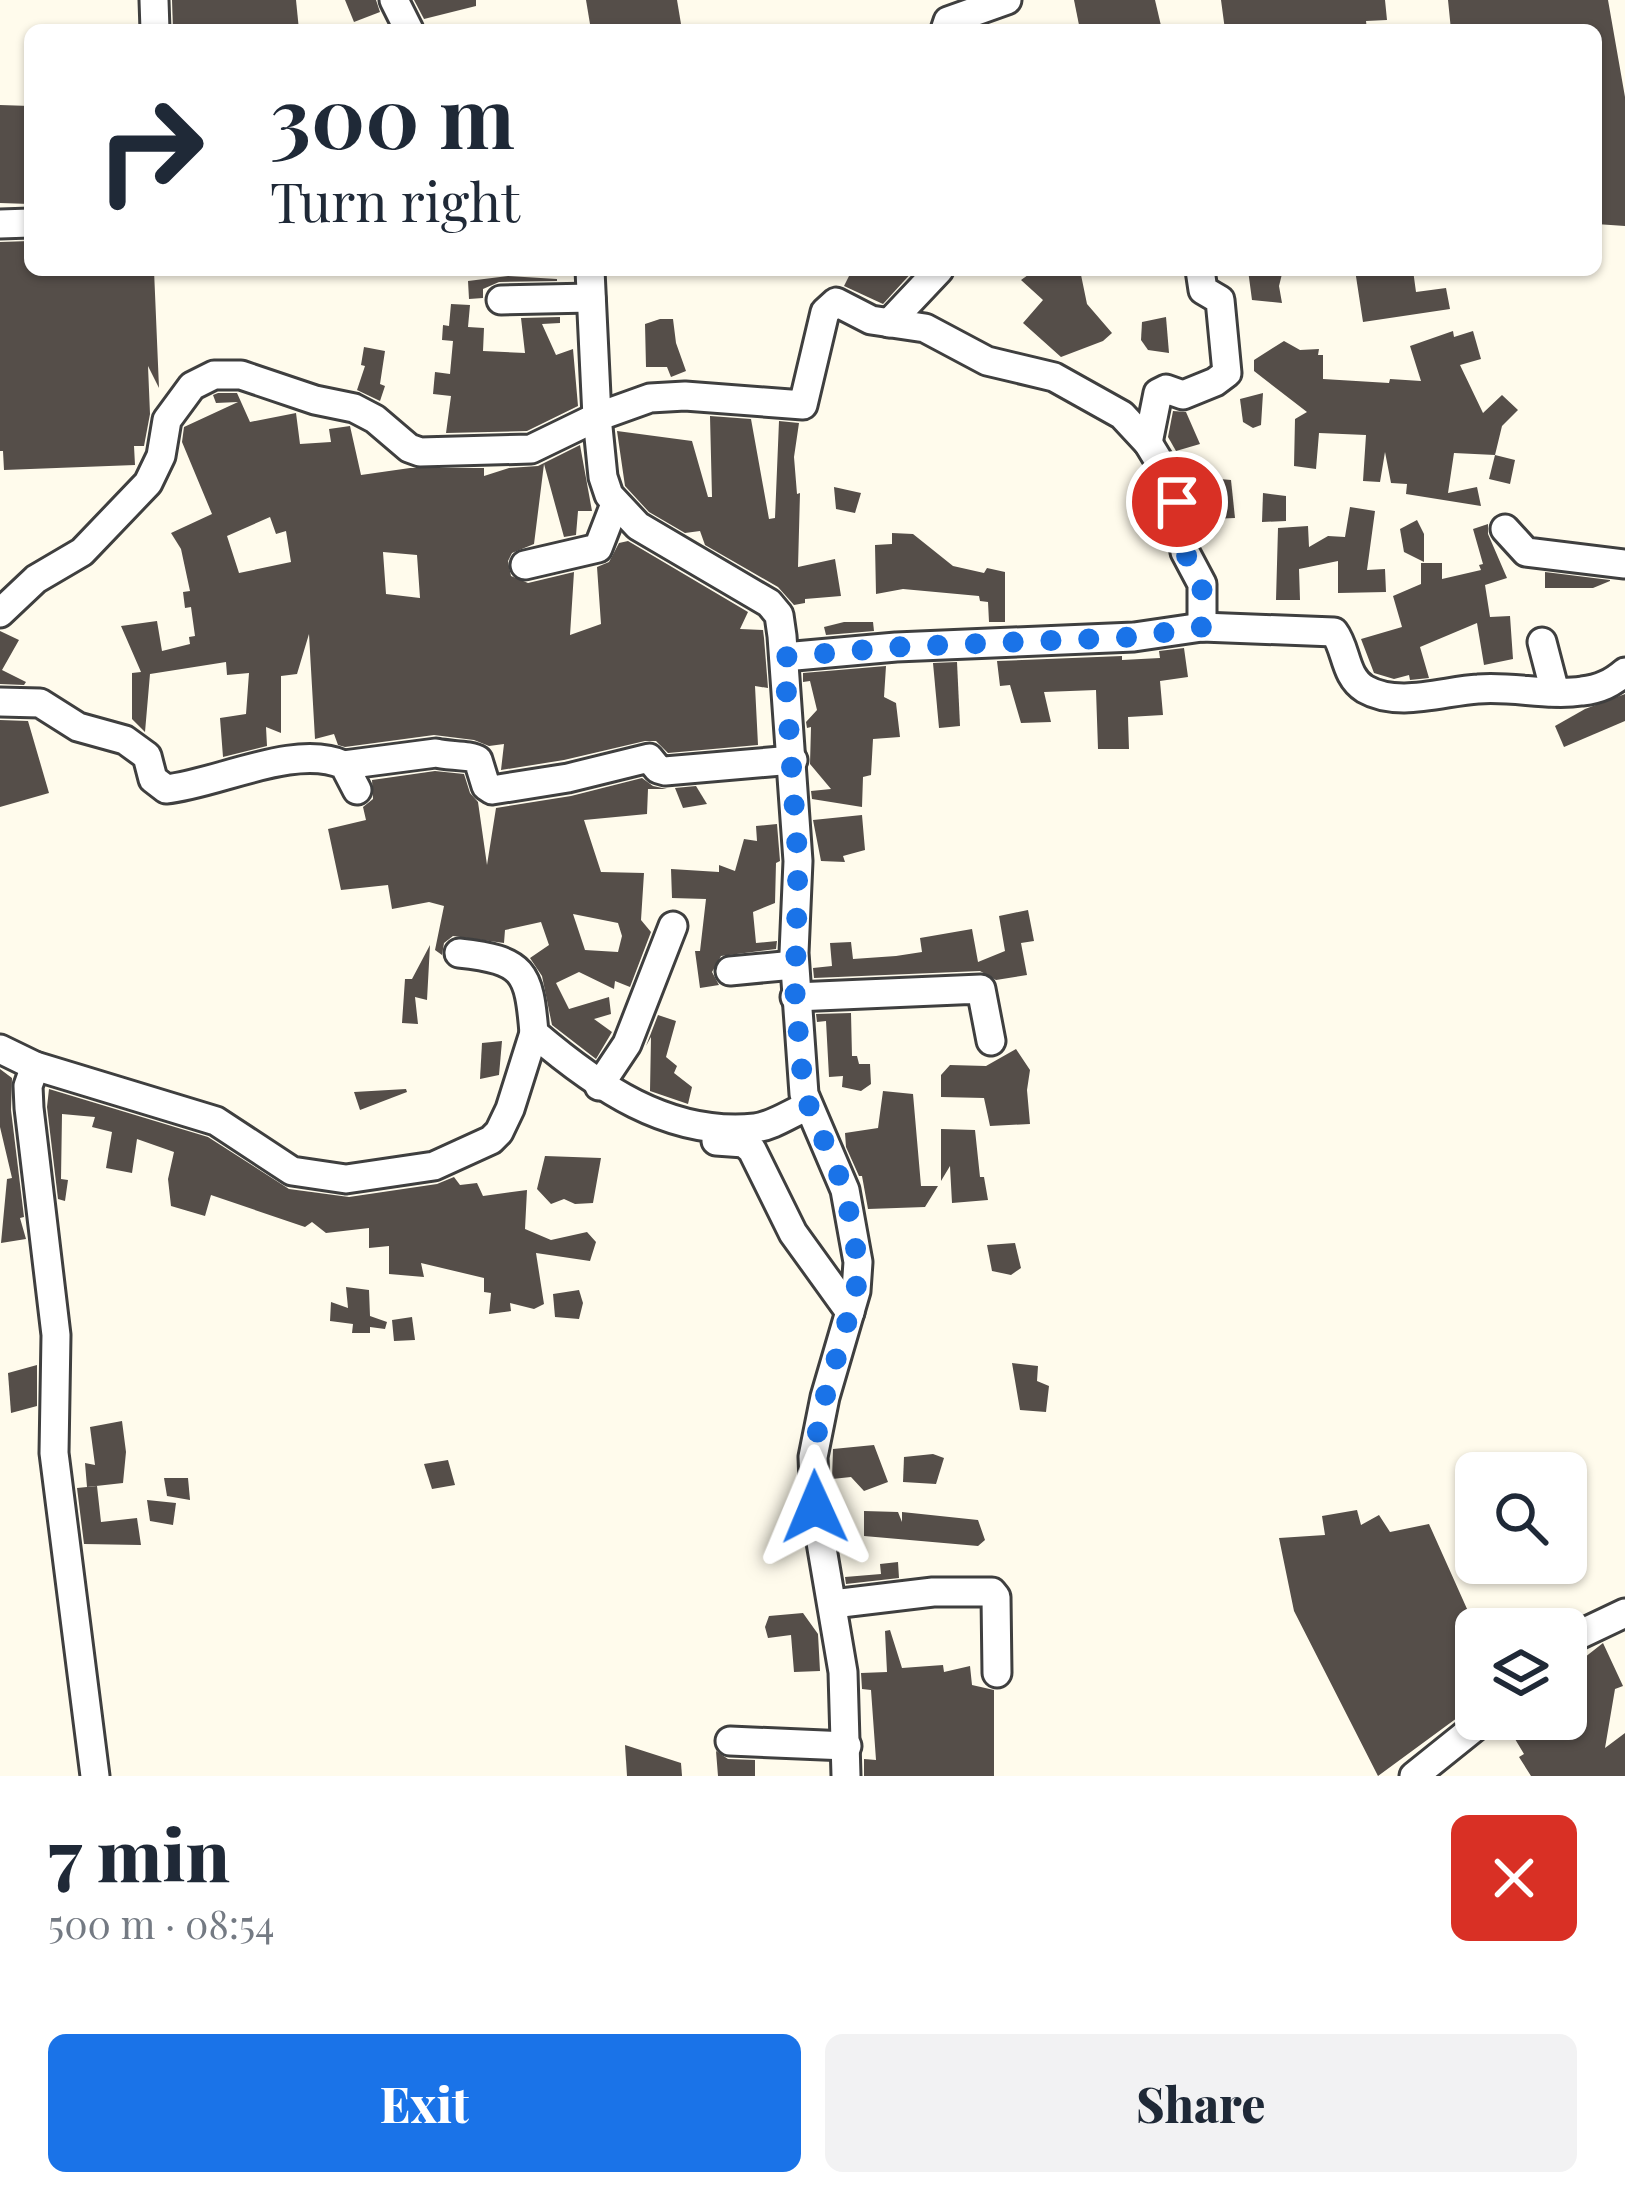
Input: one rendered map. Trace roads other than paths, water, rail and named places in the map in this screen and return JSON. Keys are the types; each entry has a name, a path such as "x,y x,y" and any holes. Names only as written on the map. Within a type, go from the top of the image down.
{"street":[{"path":"946,24 1007,0"},
{"path":"889,323 933,276"},
{"path":"1148,443 1158,393 1171,389 1183,395 1227,373 1220,300 1203,290 1201,276"},
{"path":"501,300 591,284 603,477 614,504 638,526 769,603 778,615 798,861 795,997 808,1106 845,1190 858,1262 850,1312 812,1457 815,1507 843,1672 847,1776"},
{"path":"0,613 36,579 82,552 148,483 161,456 167,420 192,386 204,378 241,375 354,408 417,452 521,452 650,398 803,405 829,305 838,303 871,320 916,324 987,361 1037,372 1091,395 1122,415 1148,443 1168,476 1185,553 1202,584 1202,627"},
{"path":"526,565 598,548 614,504"},
{"path":"1505,529 1523,551 1625,564"},
{"path":"784,657 1134,637 1202,627 1334,632 1353,676 1365,688 1381,694 1418,697 1479,688 1555,692 1599,688 1625,672"},
{"path":"1541,642 1555,692"},
{"path":"0,702 40,703 78,727 125,740 147,756 153,779 166,789 201,784 260,764 331,761 350,778 436,753 448,758 472,756 492,790 649,758 658,770 665,771 793,760"},
{"path":"599,1086 626,1044 673,926"},
{"path":"0,1048 35,1066 216,1121 292,1171 346,1178 434,1166 499,1132 534,1033 533,998 520,975 493,958 458,953"},
{"path":"730,971 794,965"},
{"path":"795,997 980,988 991,1041"},
{"path":"534,1033 599,1086 652,1112 714,1125 758,1127 808,1106"},
{"path":"35,1066 28,1086 28,1108 56,1335 54,1453 95,1776"},
{"path":"642,1124 701,1141 744,1143 752,1150 793,1233 850,1312"},
{"path":"833,1604 933,1592 992,1592 997,1597 997,1673"},
{"path":"1587,1631 1625,1612"},
{"path":"1414,1776 1459,1740"},
{"path":"730,1741 847,1746"}]}
